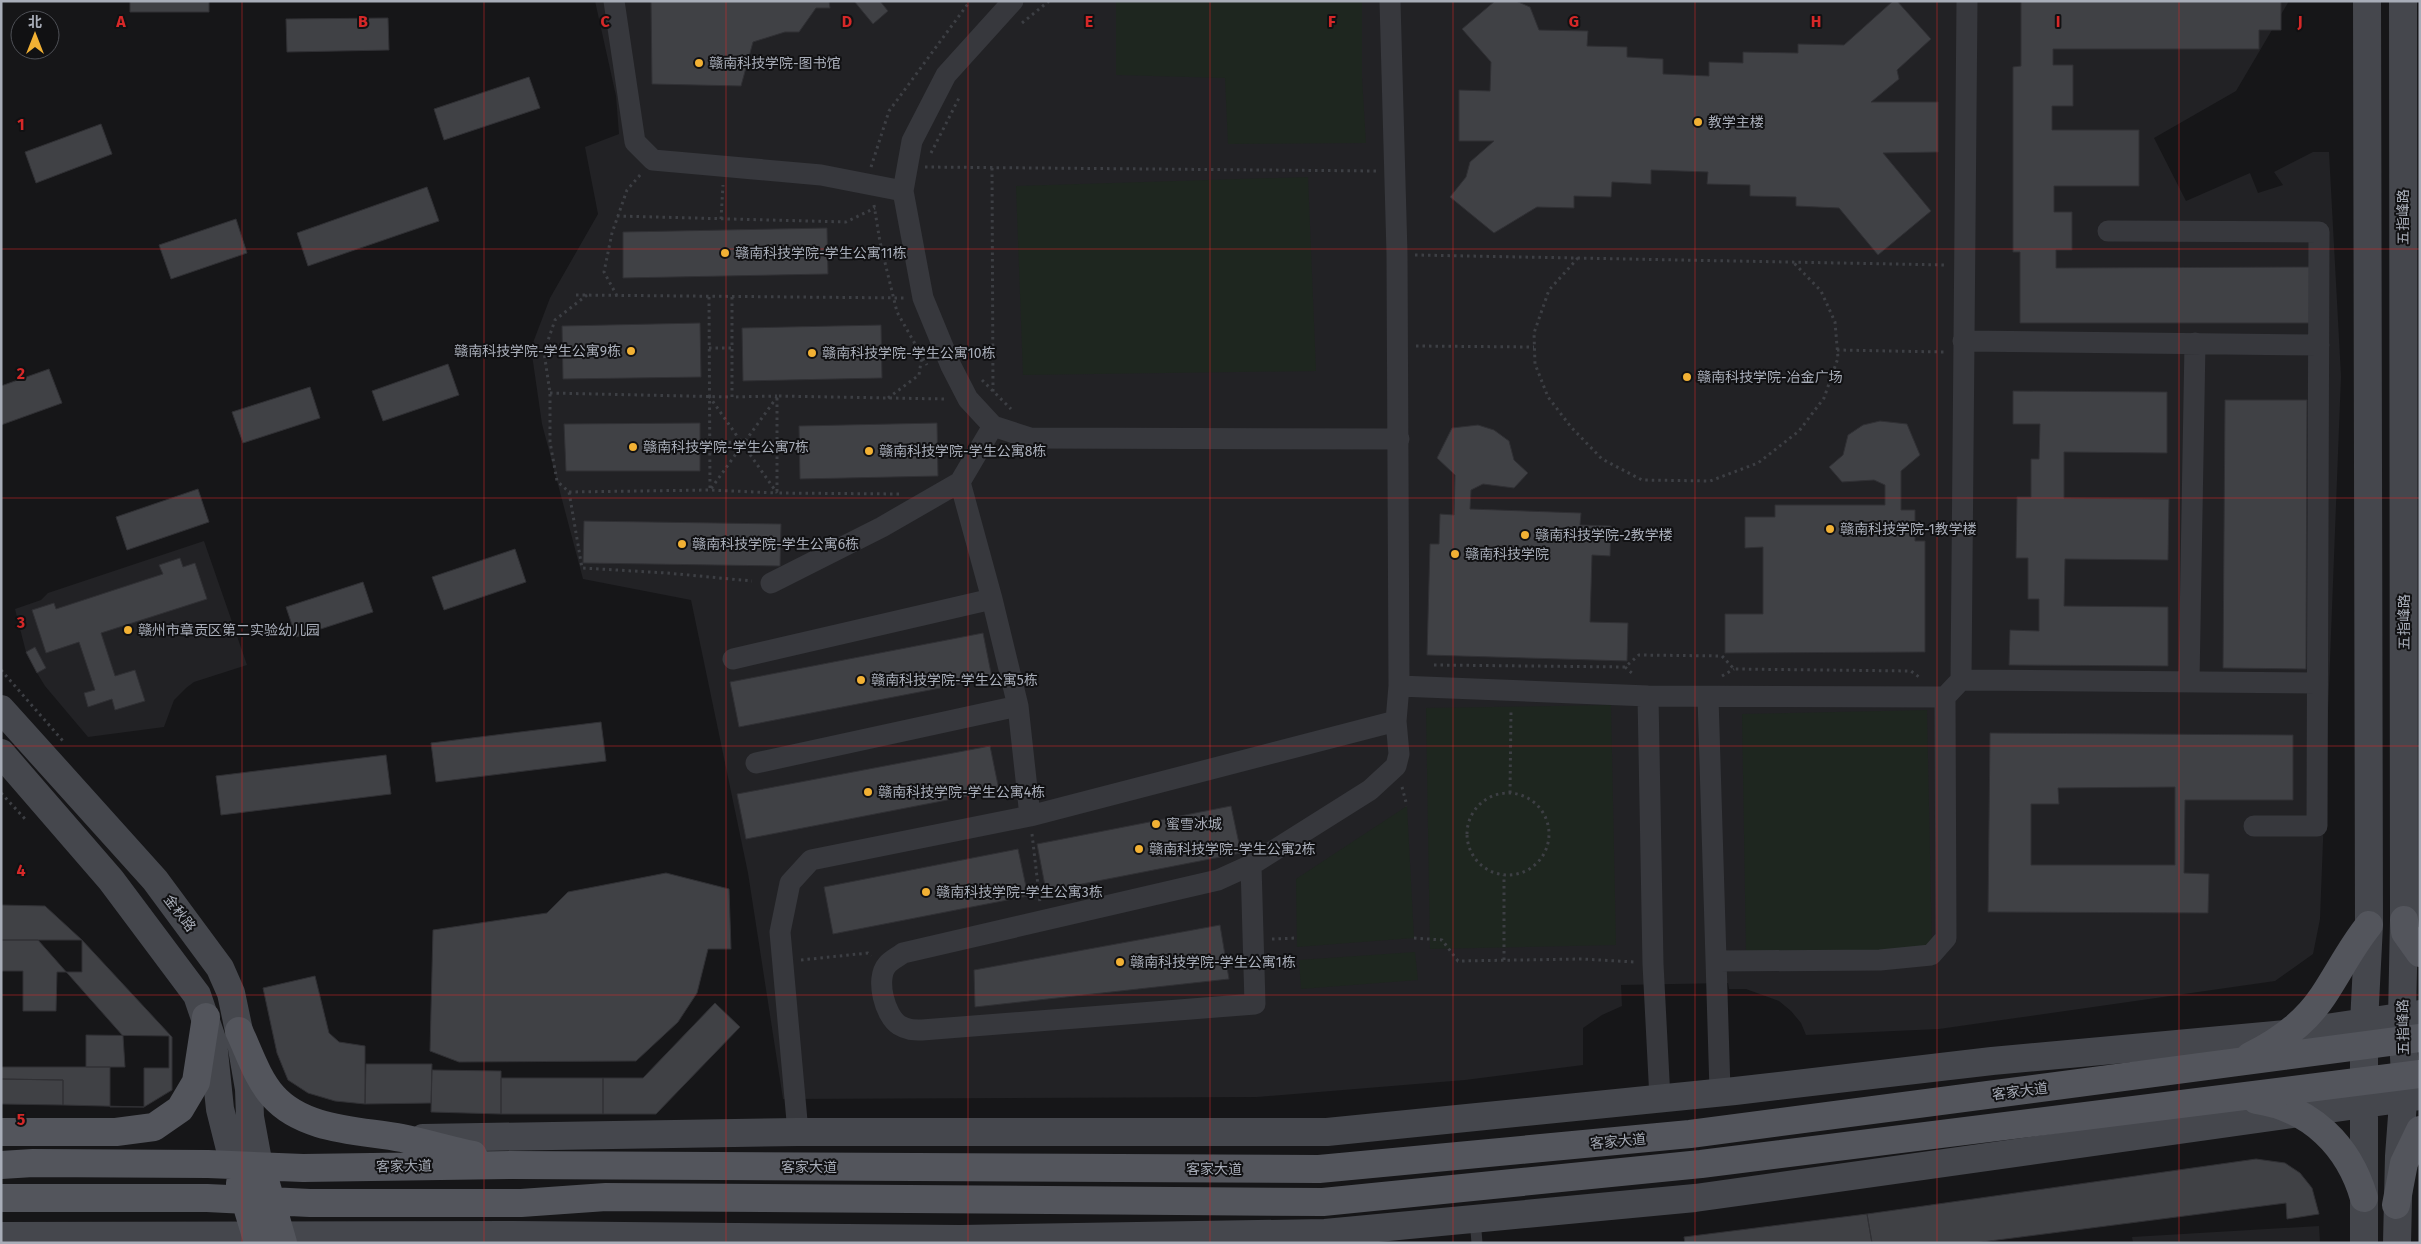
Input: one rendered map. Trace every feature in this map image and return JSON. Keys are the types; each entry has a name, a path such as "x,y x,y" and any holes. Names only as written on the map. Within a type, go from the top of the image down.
{"main road":[{"path":"2404,920 2405,932 2420,953"},
{"path":"2230,1063 2266,1048 2286,1034 2311,1012 2323,996 2352,945 2369,925"},
{"path":"2,1131 116,1132 154,1126 180,1109 196,1082 206,1017"},
{"name":"客家大道","path":"1,1165 33,1163 247,1165 303,1168 510,1164 1319,1169 1690,1134 2230,1063 2364,1035 2411,1028"},
{"path":"239,1031 262,1080 273,1096 289,1109 314,1121 338,1128 402,1138 510,1164"},
{"path":"1,1198 521,1204 616,1198 1323,1202 1710,1163 2234,1099 2366,1093 2412,1086"},
{"path":"2234,1099 2269,1102 2300,1114 2317,1124 2342,1150 2359,1181 2364,1198"},
{"path":"2396,1205 2404,1163 2420,1130"},
{"path":"247,1165 269,1240"}],"street":[{"path":"614,1 635,142 653,160 821,175 904,197"},
{"path":"1012,1 946,75 912,141 918,170 904,197 923,298 951,366 968,399 993,426 1030,438 1399,439"},
{"path":"1251,866 1254,1004 909,1030 897,1024 884,1001 880,982 886,966 903,953 1218,880 1251,866 1370,790 1396,766 1399,754 1396,721 1399,686 1399,439 1397,254 1390,1"},
{"path":"1399,686 1648,696 1945,696 1961,680 1963,266 1967,1"},
{"path":"2364,1243 2366,1093 2364,1035 2369,925 2368,1"},
{"name":"五指峰路","path":"2397,1243 2396,1205 2412,1086 2411,1028 2404,920 2411,234 2403,1"},
{"path":"2108,231 2319,232 2317,826 2254,826"},
{"path":"1963,346 2196,343 2319,345"},
{"path":"2189,682 2196,343"},
{"path":"771,583 882,527 960,482 993,426"},
{"path":"960,482 992,599 1018,706 1030,816"},
{"path":"733,659 992,599"},
{"path":"1961,680 2317,683"},
{"path":"1648,696 1652,964 1660,1099"},
{"path":"1718,961 1880,960 1931,955 1946,938 1945,696"},
{"path":"1708,697 1718,961 1720,1091"},
{"path":"756,763 1018,706"},
{"name":"金秋路","path":"1,709 155,880 220,968 227,984 239,1031 249,1089 250,1117 247,1165"},
{"path":"798,1132 780,932 785,899 790,883 811,860 1030,816 1396,721"},
{"path":"1,753 111,880 197,995 213,1042 220,1109 247,1165"},
{"path":"402,1138 798,1132 1327,1132 1660,1099 1992,1061 2286,1034 2364,1035"},
{"path":"1,1236 269,1240 514,1235 582,1240 960,1239 1476,1231 1695,1198 2300,1114 2366,1093"}],"path":[{"path":"1017,29 1049,1"},
{"path":"918,170 961,93"},
{"path":"617,296 604,272 612,233 627,190 653,160"},
{"path":"721,219 723,165"},
{"path":"918,170 992,168 1395,171"},
{"path":"992,168 993,426"},
{"path":"617,216 846,222 880,205 904,197"},
{"path":"1397,254 1963,266"},
{"path":"1578,258 1549,290 1534,333 1535,364 1548,396 1571,427 1602,459 1642,480 1710,481 1758,463 1799,431 1824,398 1838,358 1835,322 1821,292 1793,262"},
{"path":"576,295 923,298"},
{"path":"587,295 555,320 544,352 550,393 550,442 557,481 569,492 582,568 667,573 771,583"},
{"path":"709,296 710,490"},
{"path":"732,297 732,397"},
{"path":"1398,346 1534,346"},
{"path":"1837,350 1963,346"},
{"path":"709,348 732,348"},
{"path":"888,398 919,375 922,354"},
{"path":"976,374 1012,410"},
{"path":"550,393 968,399"},
{"path":"709,396 777,493"},
{"path":"710,490 777,396"},
{"path":"777,396 777,493"},
{"path":"709,442 777,445"},
{"path":"569,492 710,490 777,493 901,494"},
{"path":"1424,665 1625,667 1639,655 1722,656 1734,669 1911,671 1945,696"},
{"path":"1510,793 1512,692"},
{"path":"1510,793 1529,798 1540,807 1547,819 1550,832 1549,844 1537,864 1527,870 1504,875 1483,866 1475,858 1469,845 1467,831 1470,818 1478,806 1489,798 1510,793"},
{"path":"1030,816 1042,921"},
{"path":"1504,875 1504,960"},
{"path":"1414,938 1442,940 1458,961 1582,959 1652,964"},
{"path":"783,962 868,954"}],"shaded area":[{"name":"赣南科技学院","path":"595,1 2289,1 2236,91 2154,138 2186,201 2250,173 2258,193 2283,185 2274,172 2313,152 2329,152 2341,376 2320,919 2313,954 2275,981 1939,1029 1806,1035 1801,1023 1779,1001 1746,989 1729,989 1728,983 1621,985 1622,1006 1602,1015 1583,1028 1583,1065 1465,1080 1257,1097 783,1099 748,873 691,600 583,579 542,424 531,348 550,298 598,214 585,147 619,134 616,96"},
{"path":"1116,1 1362,1 1362,78 1366,143 1228,144 1225,78 1116,75"},
{"path":"1308,177 1316,371 1023,375 1016,186"},
{"name":"赣州市章贡区第二实验幼儿园","path":"204,541 247,665 194,682 174,700 164,727 88,737 45,686 37,673 26,652 15,609 41,600 48,593"},
{"path":"1611,705 1616,945 1430,949 1426,708"},
{"path":"1927,710 1932,950 1746,954 1742,714"},
{"path":"1407,806 1414,938 1297,947 1296,879"},
{"path":"1415,952 1418,980 1301,989 1299,960"},
{"path":"2319,1226 2320,1243 2133,1243 2132,1237"}],"building":[{"path":"130,1 209,1 209,12 130,12"},
{"name":"赣南科技学院-图书馆","path":"651,1 829,1 830,8 816,8 799,32 785,32 753,42 741,86 652,84"},
{"path":"854,1 880,1 888,11 873,24"},
{"name":"教学主楼","path":"1495,1 1516,1 1530,7 1539,30 1588,31 1587,46 1627,47 1627,57 1663,59 1663,74 1709,76 1709,62 1743,63 1743,52 1798,53 1798,44 1844,45 1893,1 1897,1 1931,39 1897,70 1899,79 1871,102 1938,102 1938,152 1883,153 1931,211 1878,255 1839,208 1796,206 1796,197 1750,196 1750,185 1707,184 1708,172 1651,170 1651,184 1612,182 1611,197 1574,196 1574,208 1537,207 1494,233 1450,197 1466,177 1470,162 1494,141 1459,141 1459,90 1490,91 1491,62 1462,29"},
{"path":"2021,1 2281,1 2281,30 2259,30 2259,49 2053,49 2053,65 2073,65 2073,106 2052,106 2052,130 2139,130 2139,186 2054,186 2054,212 2072,212 2072,250 2056,250 2056,268 2312,267 2312,323 2020,323 2020,252 2013,252 2013,67 2021,66"},
{"path":"388,18 389,50 287,52 286,19"},
{"path":"529,77 540,108 444,140 434,109"},
{"path":"101,124 112,154 36,183 25,152"},
{"path":"427,187 439,221 308,266 297,233"},
{"path":"236,219 247,253 171,279 159,245"},
{"name":"赣南科技学院-学生公寓11栋","path":"827,228 828,274 623,278 623,232"},
{"name":"赣南科技学院-学生公寓9栋","path":"700,323 701,377 563,379 562,326"},
{"name":"赣南科技学院-学生公寓10栋","path":"881,325 882,378 743,381 742,328"},
{"path":"448,364 459,395 383,421 372,391"},
{"path":"49,369 62,403 1,425 1,386"},
{"path":"310,387 320,418 243,443 232,412"},
{"path":"2013,391 2167,392 2167,453 2064,452 2064,498 2169,499 2168,560 2065,559 2064,606 2168,607 2168,666 2009,665 2010,630 2039,631 2039,599 2028,599 2028,558 2016,558 2017,497 2031,497 2031,459 2039,459 2040,424 2013,424"},
{"path":"2225,400 2307,400 2306,669 2223,668"},
{"name":"赣南科技学院-1教学楼","path":"1880,421 1907,424 1920,455 1901,471 1901,510 1915,510 1915,541 1925,541 1925,652 1725,653 1725,614 1763,614 1763,547 1745,548 1745,517 1775,517 1775,505 1885,505 1885,485 1874,480 1842,482 1829,467 1843,455 1848,435 1863,425"},
{"name":"赣南科技学院-学生公寓7栋","path":"700,423 700,471 566,471 564,424"},
{"name":"赣南科技学院-学生公寓8栋","path":"937,423 938,476 800,479 799,426"},
{"name":"赣南科技学院-2教学楼","path":"1478,425 1494,430 1509,441 1514,460 1528,473 1514,488 1483,484 1471,490 1470,509 1581,513 1580,525 1611,526 1610,556 1592,555 1590,622 1628,623 1627,661 1427,655 1430,544 1439,544 1440,514 1454,515 1455,475 1437,458 1452,428"},
{"path":"198,489 209,522 127,550 116,517"},
{"name":"赣南科技学院-学生公寓6栋","path":"584,521 781,524 780,566 583,563"},
{"path":"515,549 526,582 444,610 432,577"},
{"path":"180,558 183,567 195,563 207,599 101,633 115,676 135,670 145,701 115,710 112,699 88,707 84,693 95,690 79,642 46,653 32,610 54,603 56,609 163,574 159,565"},
{"path":"363,582 373,612 296,637 286,607"},
{"name":"赣南科技学院-学生公寓5栋","path":"983,633 992,678 739,727 730,682"},
{"path":"35,647 46,668 37,673 26,652"},
{"path":"601,722 606,761 436,782 431,743"},
{"path":"1990,733 2293,735 2293,800 2185,800 2184,873 2209,874 2208,913 1988,912","holes":["2175,787 2175,865 2031,865 2031,804 2059,804 2058,788"]},
{"name":"赣南科技学院-学生公寓4栋","path":"990,746 999,790 746,839 737,794"},
{"path":"386,755 391,794 221,815 216,776"},
{"name":"赣南科技学院-学生公寓2栋","path":"1231,806 1241,853 1046,891 1037,844"},
{"name":"赣南科技学院-学生公寓3栋","path":"1018,849 1028,896 833,934 824,887"},
{"path":"666,873 729,889 731,949 708,949 697,993 678,1022 636,1061 459,1062 430,1051 433,930 547,913 568,892"},
{"path":"1,905 45,906 82,940 172,1037 172,1090 144,1107 63,1105 63,1080 1,1079 1,1067 125,1067 123,1036 38,940 1,940"},
{"name":"赣南科技学院-学生公寓1栋","path":"1220,925 1229,979 975,1007 974,970"},
{"path":"1,940 82,940 82,972 57,972 56,1011 23,1011 23,971 1,971"},
{"path":"315,976 329,1033 339,1042 365,1046 365,1104 335,1101 308,1093 288,1080 277,1053 263,988"},
{"path":"715,1003 740,1027 656,1114 603,1114 603,1078 643,1078"},
{"path":"86,1035 169,1036 169,1068 144,1068 144,1107 110,1107 110,1067 86,1067"},
{"path":"366,1064 432,1064 431,1103 365,1104"},
{"path":"432,1070 501,1071 501,1114 431,1112"},
{"path":"501,1078 603,1078 603,1114 501,1114"},
{"path":"1,1079 63,1080 63,1105 1,1104"},
{"path":"2256,1159 2285,1163 2300,1173 2312,1188 2319,1214 2287,1219 2286,1203 1974,1243 1872,1243 1867,1214"},
{"path":"1867,1214 1872,1243 1685,1243 1684,1237"}],"place":[{"name":"赣南科技学院-图书馆","path":"699,63"},
{"name":"教学主楼","path":"1698,122"},
{"name":"赣南科技学院-学生公寓11栋","path":"725,253"},
{"name":"赣南科技学院-学生公寓9栋","path":"631,351"},
{"name":"赣南科技学院-学生公寓10栋","path":"812,353"},
{"name":"赣南科技学院-冶金广场","path":"1687,377"},
{"name":"赣南科技学院-学生公寓7栋","path":"633,447"},
{"name":"赣南科技学院-学生公寓8栋","path":"869,451"},
{"name":"赣南科技学院-1教学楼","path":"1830,529"},
{"name":"赣南科技学院-2教学楼","path":"1525,535"},
{"name":"赣南科技学院-学生公寓6栋","path":"682,544"},
{"name":"赣南科技学院","path":"1455,554"},
{"name":"赣州市章贡区第二实验幼儿园","path":"128,630"},
{"name":"赣南科技学院-学生公寓5栋","path":"861,680"},
{"name":"赣南科技学院-学生公寓4栋","path":"868,792"},
{"name":"蜜雪冰城","path":"1156,824"},
{"name":"赣南科技学院-学生公寓2栋","path":"1139,849"},
{"name":"赣南科技学院-学生公寓3栋","path":"926,892"},
{"name":"赣南科技学院-学生公寓1栋","path":"1120,962"}]}
